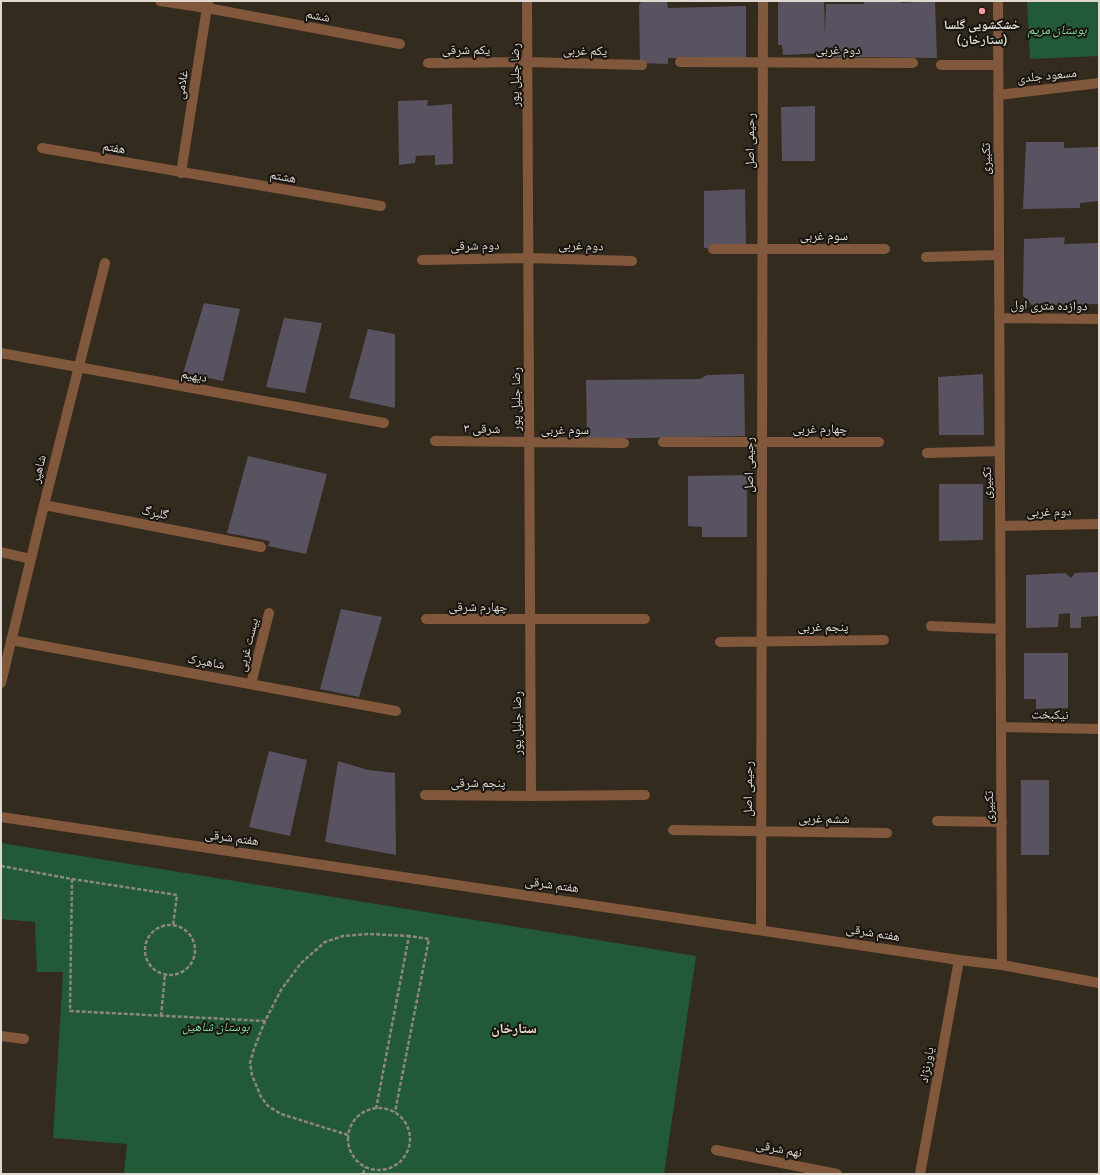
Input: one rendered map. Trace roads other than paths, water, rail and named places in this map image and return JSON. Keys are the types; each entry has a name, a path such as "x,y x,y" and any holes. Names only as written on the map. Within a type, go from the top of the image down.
{"street":[{"name":"ششم","path":"160,1 208,5 400,44"},
{"name":"رضا جلیل پور","path":"527,1 531,796"},
{"name":"رحیمی اصل","path":"760,929 763,1"},
{"name":"تکبیری","path":"998,1 1002,965"},
{"name":"غلامی","path":"181,172 208,5"},
{"name":"یکم شرقی","path":"428,63 527,62"},
{"name":"یکم غربی","path":"527,62 642,65"},
{"path":"680,62 763,63"},
{"name":"دوم غربی","path":"763,63 913,63"},
{"path":"941,65 998,65"},
{"name":"مسعود جلدی","path":"998,95 1099,84"},
{"name":"هفتم","path":"42,148 181,172"},
{"name":"هشتم","path":"181,172 381,206"},
{"name":"سوم غربی","path":"713,249 885,249"},
{"path":"926,257 999,255"},
{"name":"دوم غربی","path":"528,258 632,261"},
{"name":"دوم شرقی","path":"422,260 528,258"},
{"name":"شاهپر","path":"1,683 105,263"},
{"name":"دوازده متری اول","path":"999,318 1099,319"},
{"name":"دیهیم","path":"1,353 384,422"},
{"name":"۳ شرقی","path":"435,441 529,443"},
{"path":"663,442 762,442"},
{"name":"چهارم غربی","path":"762,442 879,442"},
{"name":"سوم غربی","path":"529,443 624,443"},
{"path":"927,453 1000,451"},
{"name":"گلبرگ","path":"44,505 260,547"},
{"name":"دوم غربی","path":"1000,526 1099,524"},
{"path":"1,552 31,559"},
{"name":"بیست غربی","path":"251,684 269,612"},
{"name":"چهارم شرقی","path":"426,619 530,620"},
{"path":"530,620 645,619"},
{"path":"931,626 1001,629"},
{"name":"شاهپرک","path":"11,640 396,711"},
{"path":"720,642 761,640"},
{"name":"پنجم غربی","path":"761,640 884,640"},
{"name":"نیکبخت","path":"1001,727 1099,729"},
{"path":"531,796 645,795"},
{"name":"پنجم شرقی","path":"425,796 531,796"},
{"name":"هفتم شرقی","path":"1,817 760,929 959,960 1002,965 1099,983"},
{"path":"937,821 1002,822"},
{"name":"ششم غربی","path":"673,830 887,833"},
{"name":"یاورنژاد","path":"920,1174 959,960"},
{"path":"1,1036 24,1039"},
{"name":"نهم شرقی","path":"716,1150 837,1174"}],"place":[{"name":"خشکشویی گلسا (ستارخان)","path":"982,11"}],"district":[{"name":"ستارخان","path":"514,1029"}],"park label":[{"name":"بوستان مریم","path":"1057,30"},
{"name":"بوستان شاهین","path":"216,1027"}]}
